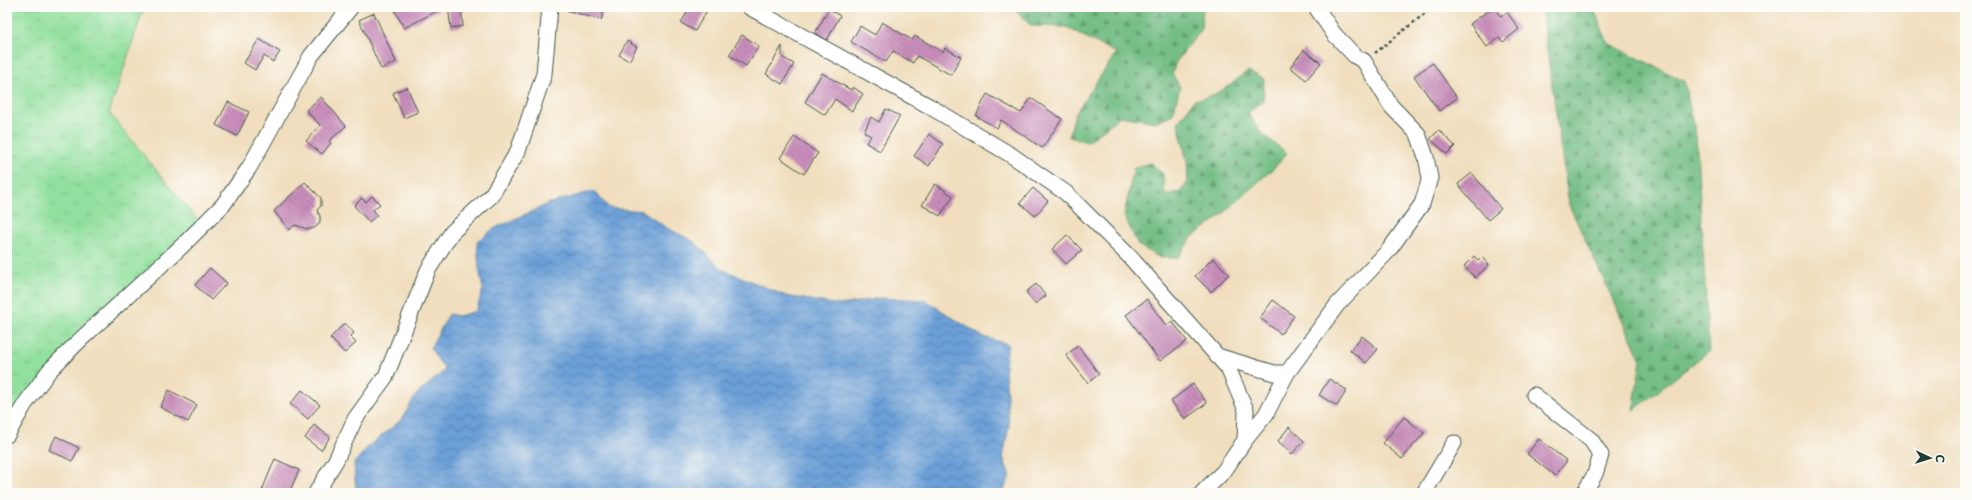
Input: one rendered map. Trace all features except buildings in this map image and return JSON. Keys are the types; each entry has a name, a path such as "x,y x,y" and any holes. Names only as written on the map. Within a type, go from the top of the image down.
{"street":[{"path":"7,435 49,371 224,205 249,168 311,56 351,7"},
{"path":"316,493 336,460 355,418 386,376 428,270 452,232 490,196 518,151 544,74 550,7"},
{"path":"749,7 929,106 1012,155 1066,193 1130,257 1228,368 1246,410 1245,440"},
{"path":"1202,493 1224,471 1245,440 1266,414 1287,372 1337,306 1389,250 1422,204 1430,178 1426,157 1418,134 1390,106 1364,61 1355,56 1334,34 1316,7"},
{"path":"1217,356 1274,374 1287,372"},
{"path":"1534,395 1591,440 1602,455 1595,474 1584,493"},
{"path":"1424,493 1454,443"}],"path":[{"path":"1364,61 1433,7"}],"green space":[{"path":"7,7 144,7 109,113 198,221 7,425"},
{"path":"1012,7 1203,7 1201,29 1176,62 1172,74 1180,87 1173,114 1155,122 1120,116 1088,142 1069,137 1075,114 1116,53 1066,27 1031,26"},
{"path":"1541,7 1593,7 1608,43 1684,81 1696,135 1709,351 1633,411 1641,360 1569,205"},
{"path":"1248,71 1264,79 1263,100 1248,113 1262,134 1287,153 1276,166 1217,219 1192,237 1178,258 1160,258 1138,245 1124,215 1134,167 1151,163 1163,174 1165,195 1180,192 1188,182 1187,161 1178,123 1194,100 1202,99 1216,93"}],"water":[{"path":"594,191 609,208 643,211 665,227 693,241 722,269 786,296 840,305 881,298 925,300 983,337 1008,344 1005,368 1009,426 1003,457 1010,476 1004,490 1005,493 356,493 354,463 369,446 401,420 416,395 445,370 430,348 449,314 459,316 476,311 483,289 479,269 477,242 493,229 550,203"}]}
